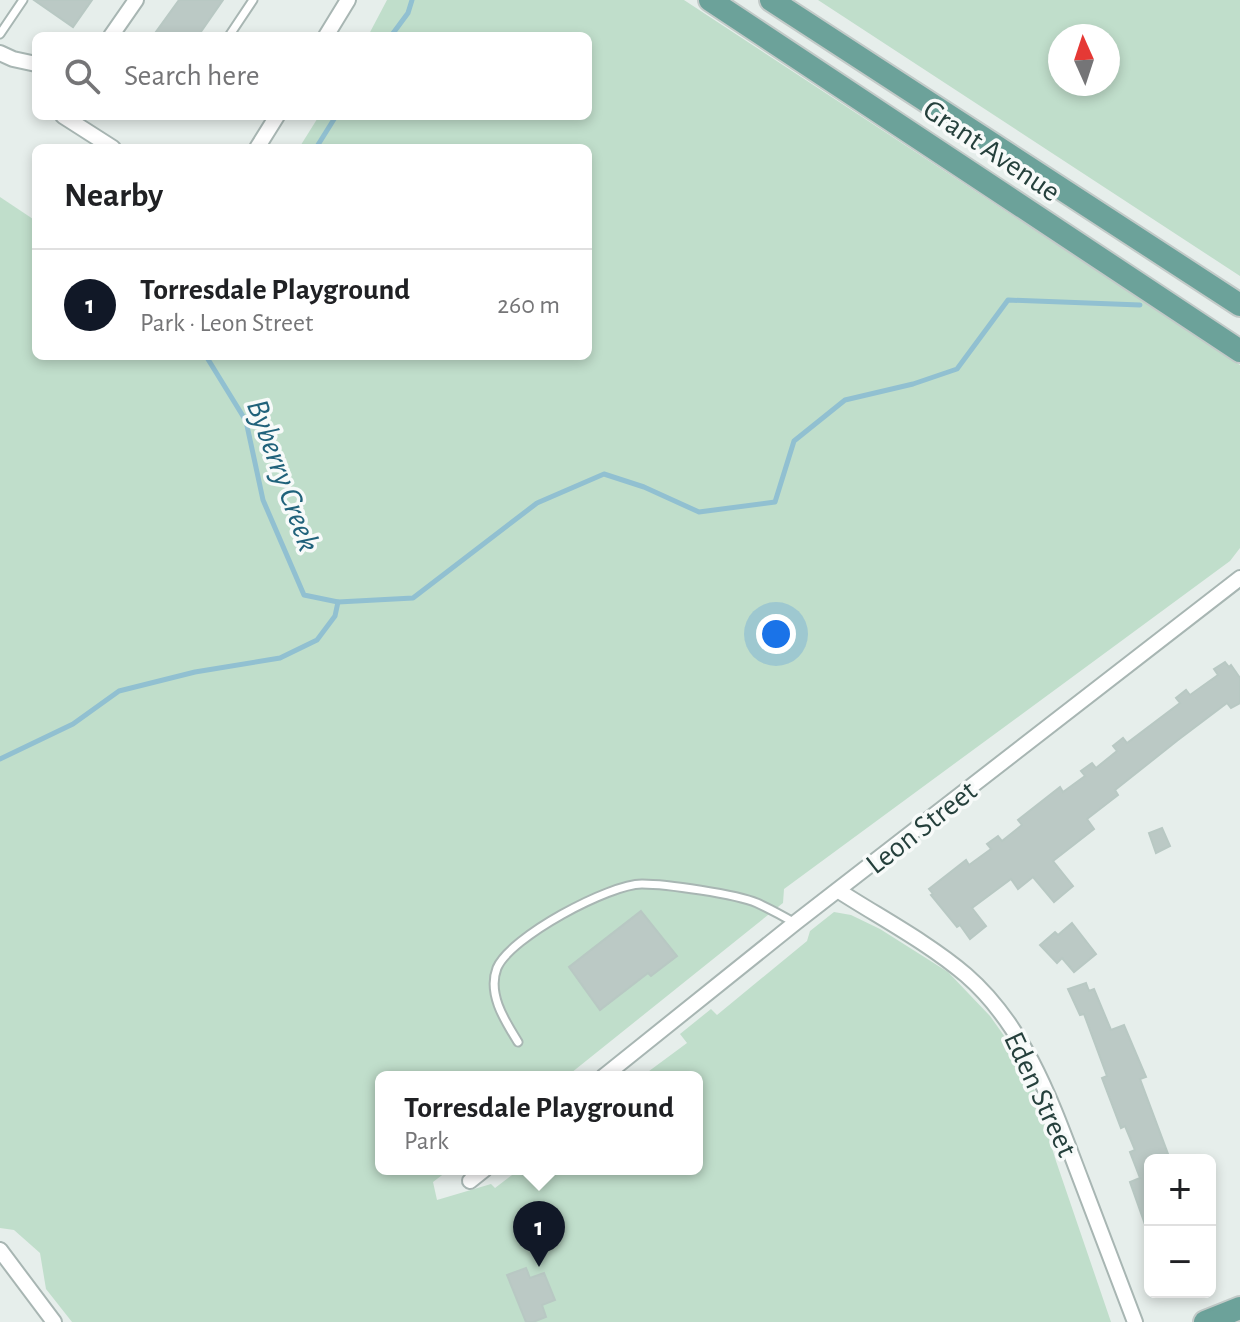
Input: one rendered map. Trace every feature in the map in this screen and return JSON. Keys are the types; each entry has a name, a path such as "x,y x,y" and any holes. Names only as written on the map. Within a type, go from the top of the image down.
{"main road":[{"name":"Grant Avenue","path":"710,0 1240,351"},
{"name":"Grant Avenue","path":"771,0 1240,305"},
{"path":"1205,1322 1240,1308"}],"street":[{"path":"116,32 136,0"},
{"path":"328,32 348,0"},
{"path":"0,53 32,63"},
{"path":"69,120 107,144"},
{"path":"260,144 274,120"},
{"name":"Leon Street","path":"610,1071 795,923 1240,578"},
{"name":"Eden Street","path":"839,891 932,949 967,976 995,1005 1018,1038 1047,1092 1135,1322"},
{"path":"470,1181 478,1175"},
{"path":"0,1250 54,1322"}],"lane":[{"path":"0,34 23,0"},
{"path":"232,32 253,0"},
{"path":"518,1042 506,1024 494,993 497,967 519,941 580,904 639,883 754,901 795,923"}],"green space":[{"path":"387,0 684,0 1240,365 1240,548 1230,561 784,889 783,903 573,1071 375,1071 375,1175 442,1175 433,1182 437,1200 491,1184 495,1188 512,1175 703,1175 703,1071 649,1071 687,1043 680,1034 711,1009 717,1015 807,941 810,931 834,912 851,915 880,929 948,972 990,1016 1017,1054 1034,1089 1111,1322 72,1322 46,1289 40,1253 14,1230 0,1228 0,197 32,218 32,360 592,360 592,144 302,144 316,120 592,120 592,32 370,32"},
{"path":"818,0 1240,0 1240,276"}],"building":[{"path":"34,0 92,0 73,27"},
{"path":"179,0 223,0 201,32 156,32"},
{"path":"1225,662 1240,678 1240,703 1231,708 1227,703 1178,740 1115,790 1118,795 1087,819 1094,829 1053,861 1073,886 1054,902 1033,877 1018,889 1011,879 972,908 986,926 970,939 960,925 957,927 929,889 966,860 969,865 991,849 987,844 998,836 1002,841 1022,825 1018,820 1060,787 1063,792 1085,776 1081,771 1092,763 1096,768 1117,751 1113,746 1123,738 1127,743 1180,703 1176,698 1186,690 1190,695 1218,675 1214,669"},
{"path":"1162,828 1170,846 1156,853 1149,833"},
{"path":"641,911 677,956 651,976 648,973 600,1010 569,967"},
{"path":"1072,923 1096,954 1074,972 1062,958 1057,963 1040,945"},
{"path":"1086,983 1089,991 1094,989 1111,1030 1124,1025 1146,1077 1140,1079 1168,1154 1144,1154 1144,1222 1130,1182 1140,1178 1130,1152 1135,1150 1125,1126 1121,1128 1102,1078 1107,1076 1084,1014 1080,1015 1068,989"},
{"path":"526,1268 530,1278 544,1273 555,1300 542,1305 546,1317 533,1322 526,1322 507,1275"}],"waterway":[{"name":"Byberry Creek","path":"394,32 408,13 412,0"},
{"name":"Byberry Creek","path":"318,144 334,120"},
{"name":"Byberry Creek","path":"208,360 246,421 263,500 304,595 338,602 413,598 537,503 604,474 644,487 699,512 775,502 794,441 845,400 913,384 957,369 1008,300 1140,305"},
{"path":"0,759 73,724 119,691 195,672 280,658 317,640 335,616 338,602"}],"place":[{"name":"Torresdale Playground","path":"539,1267"}]}
